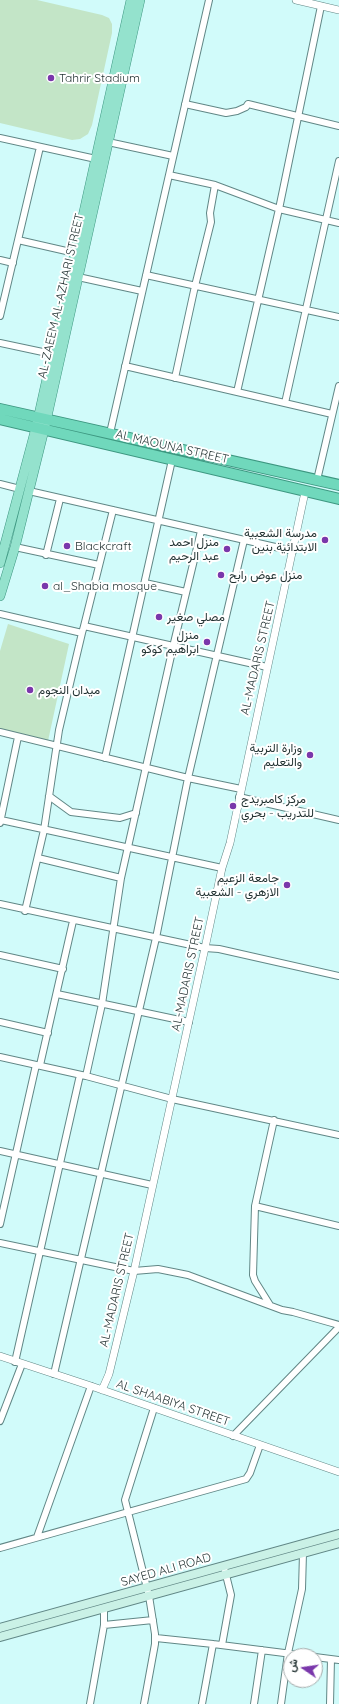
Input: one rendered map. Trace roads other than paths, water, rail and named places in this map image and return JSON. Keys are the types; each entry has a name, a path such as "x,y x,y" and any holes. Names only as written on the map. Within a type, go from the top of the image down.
{"highway":[{"path":"0,409 41,424 110,433 339,485"},
{"name":"AL MAOUNA STREET","path":"0,419 41,424 172,460 339,499"}],"main road":[{"name":"AL-ZAEEM AL-AZHARI STREET","path":"41,424 52,354 131,0"},
{"name":"AL-ZAEEM AL-AZHARI STREET","path":"0,563 24,490 78,277 140,0"},
{"name":"AL-ZAEEM AL-AZHARI STREET","path":"0,596 15,547 24,490"},
{"name":"SAYED ALI ROAD","path":"0,1628 148,1592 339,1534"},
{"name":"SAYED ALI ROAD","path":"224,1570 304,1553 339,1543"},
{"name":"SAYED ALI ROAD","path":"0,1637 104,1608 148,1592"}],"street":[{"path":"110,433 209,0"},
{"path":"296,0 317,3 339,10"},
{"path":"238,392 298,115 317,3"},
{"path":"185,104 226,113 237,111 246,107 248,104 339,126"},
{"path":"0,138 96,159"},
{"path":"108,142 173,156"},
{"path":"0,316 40,147"},
{"path":"285,403 339,161"},
{"path":"169,175 215,185 279,208 339,223"},
{"path":"175,378 211,222 210,213 215,185"},
{"path":"18,240 75,253"},
{"path":"0,260 13,263"},
{"path":"146,275 339,317"},
{"path":"78,277 142,291"},
{"path":"0,343 52,354"},
{"path":"125,366 332,414"},
{"path":"317,480 339,386"},
{"path":"106,758 172,460"},
{"path":"0,484 60,499 293,551"},
{"name":"AL-MADARIS STREET","path":"102,1390 109,1374 134,1271 222,868 230,843 305,492"},
{"path":"46,555 60,499"},
{"path":"25,911 44,830 58,746 59,730 113,510"},
{"path":"0,1421 18,1363 60,1165 102,1004 121,878 173,646 201,531"},
{"path":"54,1374 156,938 188,778 218,656 244,540"},
{"path":"15,547 46,555 99,565"},
{"path":"145,583 186,592"},
{"path":"0,614 173,646 267,667"},
{"path":"0,732 188,778 241,789"},
{"path":"18,736 2,800 0,821 222,868"},
{"path":"49,796 71,812 120,818 136,813"},
{"path":"239,797 339,820"},
{"path":"38,858 121,878"},
{"path":"0,904 25,911 114,930 205,948 219,949 339,976"},
{"path":"0,1224 38,1065 48,1033 73,921"},
{"path":"0,955 63,969"},
{"path":"57,994 189,1022"},
{"path":"0,1022 48,1033"},
{"path":"0,1057 83,1075 172,1099 339,1135"},
{"path":"270,1305 255,1281 254,1275 255,1206 274,1120"},
{"path":"0,1151 152,1185"},
{"path":"255,1206 339,1226"},
{"path":"0,1243 134,1271 158,1269 188,1275 282,1310 294,1312 339,1326 233,1436"},
{"name":"AL SHAABIYA STREET","path":"0,1356 339,1472"},
{"path":"37,1537 91,1386"},
{"path":"144,1704 156,1638 148,1592 126,1500 154,1408"},
{"path":"0,1548 246,1479 250,1473 260,1445"},
{"path":"289,1648 302,1589 304,1553"},
{"path":"222,1645 231,1600 231,1591 224,1570"},
{"path":"90,1704 104,1625 104,1608"},
{"path":"104,1625 153,1620"},
{"path":"156,1638 283,1652"},
{"path":"202,1704 213,1644"},
{"path":"254,1704 262,1650"},
{"path":"323,1658 339,1660"},
{"path":"330,1704 331,1659"},
{"path":"281,1704 283,1688"}],"place":[{"name":"Tahrir Stadium","path":"51,78"},
{"name":"مدرسة الشعبية الابتدائية بنين","path":"325,540"},
{"name":"Blackcraft","path":"67,546"},
{"name":"منزل احمد عبد الرحيم","path":"227,549"},
{"name":"منزل عوض رابح","path":"221,575"},
{"name":"al_Shabia mosque","path":"45,586"},
{"name":"مصلي صغير","path":"159,617"},
{"name":"منزل ابراهيم كوكو","path":"207,642"},
{"name":"ميدان النجوم","path":"30,690"},
{"name":"وزارة التربية والتعليم","path":"310,755"},
{"name":"مركز كامبريدج للتدريب - بحري","path":"233,806"},
{"name":"جامعة الزعيم الازهري - الشعبية","path":"287,885"}]}
